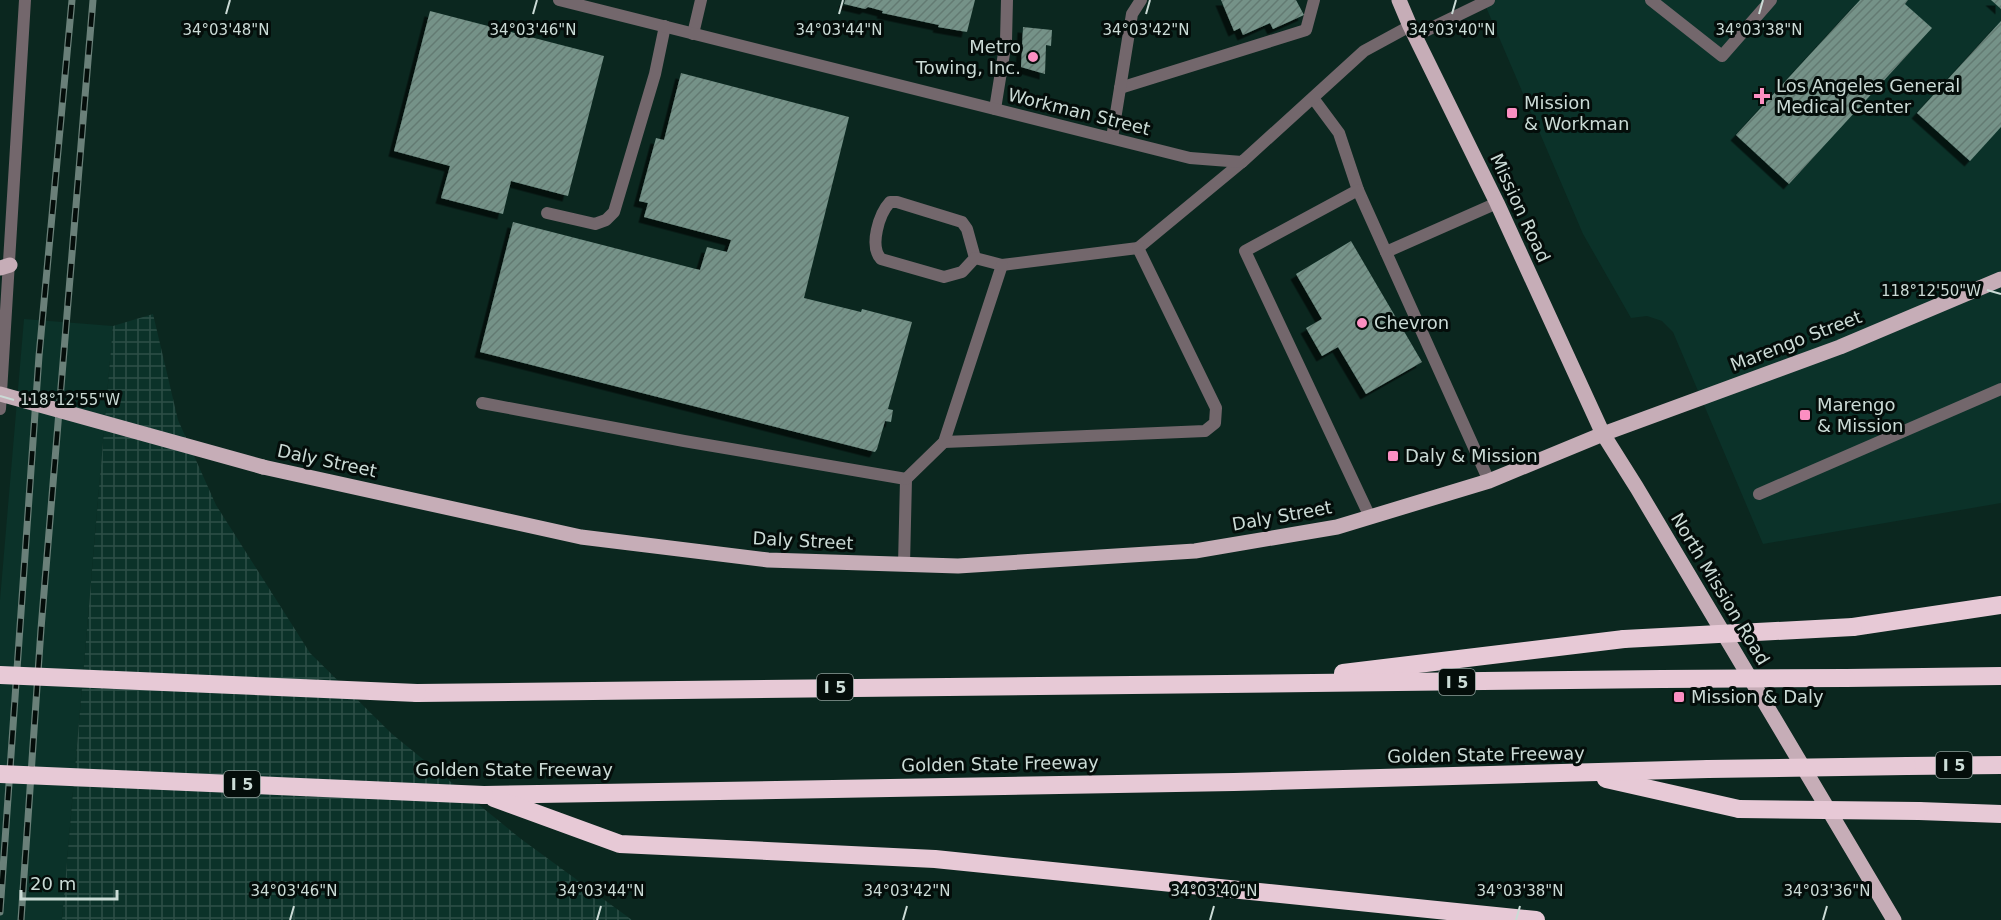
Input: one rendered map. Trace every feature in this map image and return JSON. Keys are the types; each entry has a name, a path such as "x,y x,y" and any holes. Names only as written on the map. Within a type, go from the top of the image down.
{"highway":[{"path":"1252,684 1624,639 1853,627 2001,605"},
{"name":"I 5","path":"0,675 417,693 2001,676"},
{"name":"Golden State Freeway","path":"0,774 484,795 1234,782 1708,769 2001,765"},
{"path":"1581,773 1739,809 2001,814"},
{"path":"484,795 620,844 935,859 1536,920"}],"main road":[{"name":"Mission Road","path":"1399,0 1497,204 1603,434"},
{"name":"Marengo Street","path":"1603,434 1840,347 2001,279"},
{"name":"Daly Street","path":"0,394 264,467 581,537 768,560 958,567 1195,551 1337,527 1489,481 1603,434"},
{"name":"North Mission Road","path":"1603,434 1638,488 1894,920"}],"street":[{"path":"0,409 5,267 25,0"},
{"name":"Workman Street","path":"559,0 1190,158 1242,162"},
{"path":"693,34 700,0"},
{"path":"995,109 1006,41 1007,0"},
{"path":"1112,138 1132,14 1141,0"},
{"path":"1120,88 1306,30 1314,0"},
{"path":"975,258 1002,265 1138,248 1242,162 1364,51 1489,0"},
{"path":"1650,0 1722,56 1770,0"},
{"path":"547,213 595,224 606,220 614,212 655,74 665,26"},
{"path":"1313,98 1339,133 1358,190 1489,481"},
{"path":"1358,190 1245,251 1370,517"},
{"path":"890,202 897,202 962,222 967,229 975,258 962,272 944,277 881,259 876,254 874,245 883,210 890,202"},
{"path":"1386,252 1497,204"},
{"path":"944,442 1205,431 1215,423 1216,408 1138,248"},
{"path":"904,565 906,479 944,442 1002,265"},
{"path":"1760,494 2001,389"},
{"path":"482,403 906,479"}],"shaded area":[{"name":"Los Angeles General Medical Center","path":"1483,0 2001,0 2001,503 1763,544 1673,332 1662,321 1647,316 1631,318 1583,234"},
{"path":"153,314 178,420 216,505 310,653 392,734 521,839 632,920 62,920 113,326"},
{"path":"24,319 113,326 62,920 0,920 0,600"}],"building":[{"path":"845,0 975,0 967,32 882,13 883,11 868,7 865,9 844,4"},
{"path":"1221,0 1296,0 1304,15 1273,29 1270,23 1243,35 1240,28 1234,31"},
{"path":"1860,0 1908,0 1905,4 1932,28 1789,184 1736,135"},
{"path":"1991,0 2001,0 2001,9"},
{"path":"430,11 604,56 568,196 511,181 503,214 441,198 450,166 394,151"},
{"path":"2001,21 2001,127 1970,161 1917,113"},
{"name":"Metro Towing, Inc.","path":"1023,27 1052,30 1051,46 1046,45 1045,74 1021,67"},
{"path":"681,73 849,117 804,298 861,312 862,309 912,322 888,409 893,410 891,422 885,421 875,452 480,352 513,222 700,270 707,247 727,252 731,240 644,217 648,203 639,201 656,138 664,140"},
{"path":"1351,241 1422,362 1366,394 1338,347 1322,356 1306,328 1322,319 1296,274"}],"railway":[{"path":"0,912 39,356 72,0"},
{"path":"21,920 41,629 93,0"}],"place":[{"name":"Metro Towing, Inc.","path":"1033,57"},
{"name":"Los Angeles General Medical Center","path":"1762,96"},
{"name":"Mission & Workman","path":"1512,113"},
{"name":"Chevron","path":"1362,323"},
{"name":"Marengo & Mission","path":"1805,415"},
{"name":"Daly & Mission","path":"1393,456"},
{"name":"Mission & Daly","path":"1679,697"}]}
